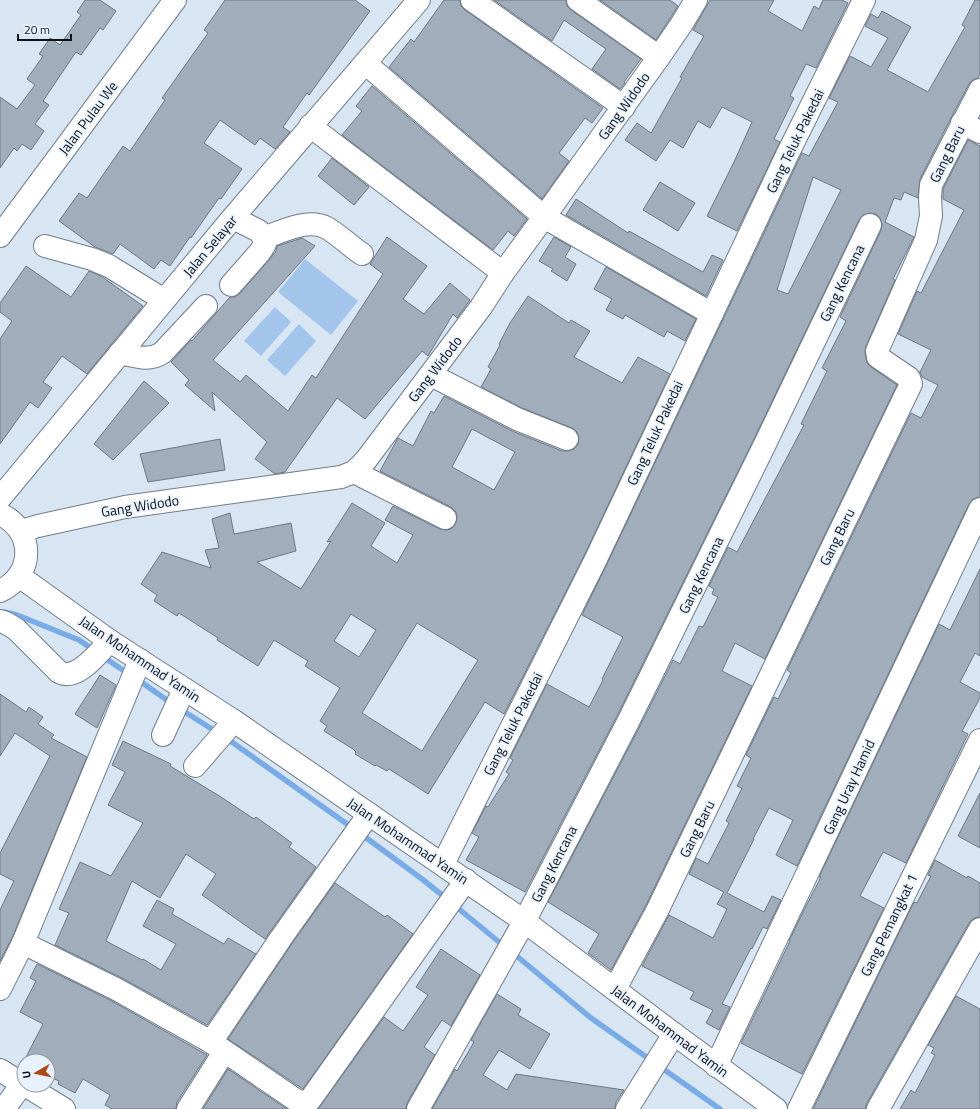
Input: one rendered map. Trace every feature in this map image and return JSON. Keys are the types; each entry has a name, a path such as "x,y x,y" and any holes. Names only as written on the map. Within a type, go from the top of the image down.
{"street":[{"name":"Jalan Pulau We","path":"0,236 175,0"},
{"name":"Jalan Selayar","path":"1,505 120,353 310,126 419,0"},
{"path":"472,0 624,106"},
{"path":"578,0 659,57"},
{"name":"Gang Widodo","path":"28,532 126,507 341,476 354,472 366,460 481,307 503,272 659,57 696,0"},
{"name":"Gang Teluk Pakedai","path":"443,864 594,561 788,155 864,0"},
{"path":"365,63 544,217 712,314"},
{"name":"Gang Baru","path":"615,989 657,911 911,384 909,378 878,358 877,351 926,240 931,216 931,185 971,128 980,90"},
{"path":"310,126 503,272"},
{"path":"231,285 263,249 265,244 264,238 259,231 233,218"},
{"name":"Gang Kencana","path":"418,1109 524,922 631,715 763,449 870,224"},
{"path":"264,238 304,225 320,225 334,233 362,254"},
{"path":"45,246 92,259 110,266 164,300"},
{"path":"120,353 149,359 158,356 206,306"},
{"path":"431,375 517,419 567,440"},
{"path":"354,472 445,518"},
{"path":"1,505 12,521 28,532 26,559 16,584"},
{"name":"Gang Uray Hamid","path":"716,1066 980,509"},
{"name":"Jalan Mohammad Yamin","path":"16,584 184,689 443,864 465,882 524,922 615,989 674,1035 776,1109"},
{"path":"0,621 16,629 62,674 70,675 74,673 89,662 109,641"},
{"path":"0,989 23,943 139,661"},
{"path":"163,736 184,689"},
{"path":"195,766 234,722"},
{"name":"Gang Pemangkat 1","path":"798,1109 980,740"},
{"path":"188,1109 218,1047 281,938 369,814"},
{"path":"23,943 116,989 218,1047 296,1100 308,1105 465,882"},
{"path":"878,1109 980,929"},
{"path":"631,1102 674,1035"},
{"path":"0,1070 16,1079"},
{"path":"4,1109 17,1093"},
{"path":"38,1093 64,1109"}],"shaded area":[{"path":"305,259 358,301 331,335 278,292"},
{"path":"275,307 291,322 261,356 244,341"},
{"path":"299,324 316,341 285,376 267,360"}],"building":[{"path":"85,0 100,0 116,11 103,30 100,28 81,55 76,52 43,101 49,105 35,124 44,131 31,150 22,144 17,151 14,148 0,168 0,97 17,109 35,85 27,79 43,56 39,54 50,38 60,45 81,15 77,12"},
{"path":"225,0 355,0 370,11 309,95 307,93 283,127 290,132 275,149 260,138 255,145 220,120 204,143 242,169 221,199 219,198 191,238 190,237 170,266 161,260 154,269 120,244 113,254 95,247 59,221 79,193 87,198 123,146 130,151 165,100 162,98 208,33 204,30"},
{"path":"444,0 460,0 461,6 465,10 603,108 592,123 585,118 559,153 569,161 542,199 389,67 411,39 414,42"},
{"path":"494,0 566,0 567,6 571,10 641,59 620,89 592,69 606,49 564,20 552,41"},
{"path":"600,0 670,0 678,6 656,40"},
{"path":"710,0 774,0 768,11 802,31 814,6 819,9 823,0 842,0 848,3 816,68 806,64 790,96 794,98 774,139 780,142 737,231 707,216 752,122 722,107 710,128 698,121 683,148 670,140 656,161 625,140 637,123 651,133 682,78 680,77 704,36 693,30"},
{"path":"975,0 980,0 980,74 978,78 969,84 920,179 918,198 904,192 901,200 894,198 885,222 914,237 893,279 895,280 866,346 865,353 867,363 871,367 897,385 765,659 735,643 722,671 752,686 646,905 611,970 588,953 599,934 548,902 673,660 680,664 699,626 703,627 718,597 712,594 714,589 709,586 728,547 737,552 804,425 801,424 827,371 822,368 846,321 840,317 881,230 882,224 880,218 876,214 869,213 863,215 859,220 755,437 617,716 525,892 466,860 479,837 472,833 486,806 488,807 509,774 506,772 513,760 510,758 547,684 589,707 603,680 602,679 623,637 582,615 802,153 809,156 838,102 829,98 850,56 871,67 888,38 865,26 871,14 878,18 882,11 911,27 887,70 928,92 965,27 962,25","holes":["813,177 841,190 788,294 777,290"]},
{"path":"372,86 527,219 514,236 508,231 493,250 342,135 362,111 356,106"},
{"path":"968,140 980,146 980,497 973,499 969,504 797,866 776,855 793,820 769,808 753,839 727,893 764,912 772,896 781,900 767,929 763,927 752,949 751,948 722,1004 730,1007 719,1030 706,1023 713,1010 690,999 694,992 642,966 669,915 713,938 727,909 717,904 724,892 689,874 696,858 708,864 729,823 726,821 742,788 737,786 751,758 746,755 774,697 778,699 791,673 787,670 911,413 921,418 938,385 922,377 920,372 931,350 898,334 917,291 921,293 964,210 943,199 943,189"},
{"path":"332,158 369,187 354,205 318,176"},
{"path":"660,182 695,203 678,231 643,210"},
{"path":"576,199 628,233 629,231 703,272 712,255 723,260 706,296 566,215"},
{"path":"387,237 427,266 403,299 424,314 450,283 470,300 457,318 453,314 428,356 422,351 365,419 337,398 285,472 275,474 255,459 267,442 212,392 215,411 185,385 189,380 171,362 191,340 192,341 230,297 235,297 240,293 269,260 276,251 277,246 302,238 315,246 213,360 240,382 246,375 288,411 312,375 316,378 383,274 370,264"},
{"path":"554,237 571,247 565,257 576,264 567,281 551,271 553,269 539,261"},
{"path":"26,266 71,297 89,271 101,276 143,306 87,374 62,356 43,382 52,388 38,408 30,402 0,444 0,339 12,321 0,312 0,303"},
{"path":"606,267 696,319 685,341 667,331 664,337 625,315 623,319 606,310 612,299 594,289"},
{"path":"528,296 569,323 571,320 590,331 574,357 622,383 638,357 670,374 584,556 504,714 485,702 428,794 389,769 387,771 376,765 375,766 355,754 356,752 353,749 324,731 327,726 320,721 340,688 305,666 308,661 274,640 258,666 217,640 218,638 179,613 177,616 154,601 157,595 141,584 162,552 211,568 205,550 219,548 212,519 230,513 234,534 291,523 296,551 257,562 301,589 331,541 327,542 352,503 385,523 371,546 397,563 413,535 385,520 393,506 440,529 451,529 456,523 456,512 451,507 380,471 398,438 413,446 431,411 434,413 444,396 512,431 562,451 574,449 578,444 579,438 577,432 572,428 522,408 481,387 491,369 488,367 510,323","holes":["472,429 515,452 494,490 452,467","351,614 376,630 359,657 334,641","417,623 478,660 422,751 362,713"]},
{"path":"144,381 169,403 113,460 94,444"},
{"path":"220,439 225,470 148,482 140,454"},
{"path":"980,569 980,656 975,653 960,682 980,693 980,698 962,731 968,734 906,863 883,852 860,896 884,908 802,1074 741,1043 821,877 819,877 939,624 950,630"},
{"path":"100,675 116,685 97,728 75,714"},
{"path":"0,694 26,712 29,707 43,717 38,724 54,735 51,738 87,757 12,938 0,961 0,910 14,881 0,874 0,853 50,756 15,733 0,756"},
{"path":"123,741 171,764 170,766 254,819 256,817 292,843 289,847 316,867 265,939 202,895 216,874 186,854 160,898 132,881 106,941 142,960 143,959 161,970 176,944 143,926 157,900 174,909 172,914 224,944 228,938 256,954 207,1025 122,978 55,945 69,913 59,909 80,862 111,876 143,823 108,805 125,772 112,765"},
{"path":"980,793 980,848 958,836"},
{"path":"935,860 967,878 968,876 980,883 980,917 974,918 969,923 865,1109 813,1109 914,902 917,903 931,876 928,875"},
{"path":"335,883 385,917 387,915 413,934 303,1089 228,1039 291,945"},
{"path":"441,949 480,975 451,1026 442,1020 424,1047 435,1055 407,1103 406,1109 318,1109 384,1017 403,1031 428,995 416,987"},
{"path":"37,964 110,1000 207,1055 177,1102 176,1109 112,1109 105,1105 110,1095 83,1079 75,1093 58,1084 59,1081 56,1080 56,1053 28,1053 43,1024 20,1012 36,981 30,978"},
{"path":"497,994 521,1009 518,1015 550,1034 530,1069 499,1050 483,1075 507,1090 516,1074 624,1090 616,1102 615,1109 432,1109 455,1069 457,1071 474,1042 471,1040"},
{"path":"956,996 980,1009 980,1109 900,1109 911,1090 915,1093 935,1055 931,1053 934,1048 928,1045"},
{"path":"228,1069 287,1109 203,1109"}],"waterway":[{"path":"4,612 17,615 79,640 95,651"},
{"path":"102,656 130,675"},
{"path":"137,679 171,703"},
{"path":"185,712 215,731"},
{"path":"229,740 354,829"},
{"path":"361,834 447,899"},
{"path":"453,904 505,947"},
{"path":"512,952 591,1018 652,1061"},
{"path":"659,1066 720,1109"}]}
